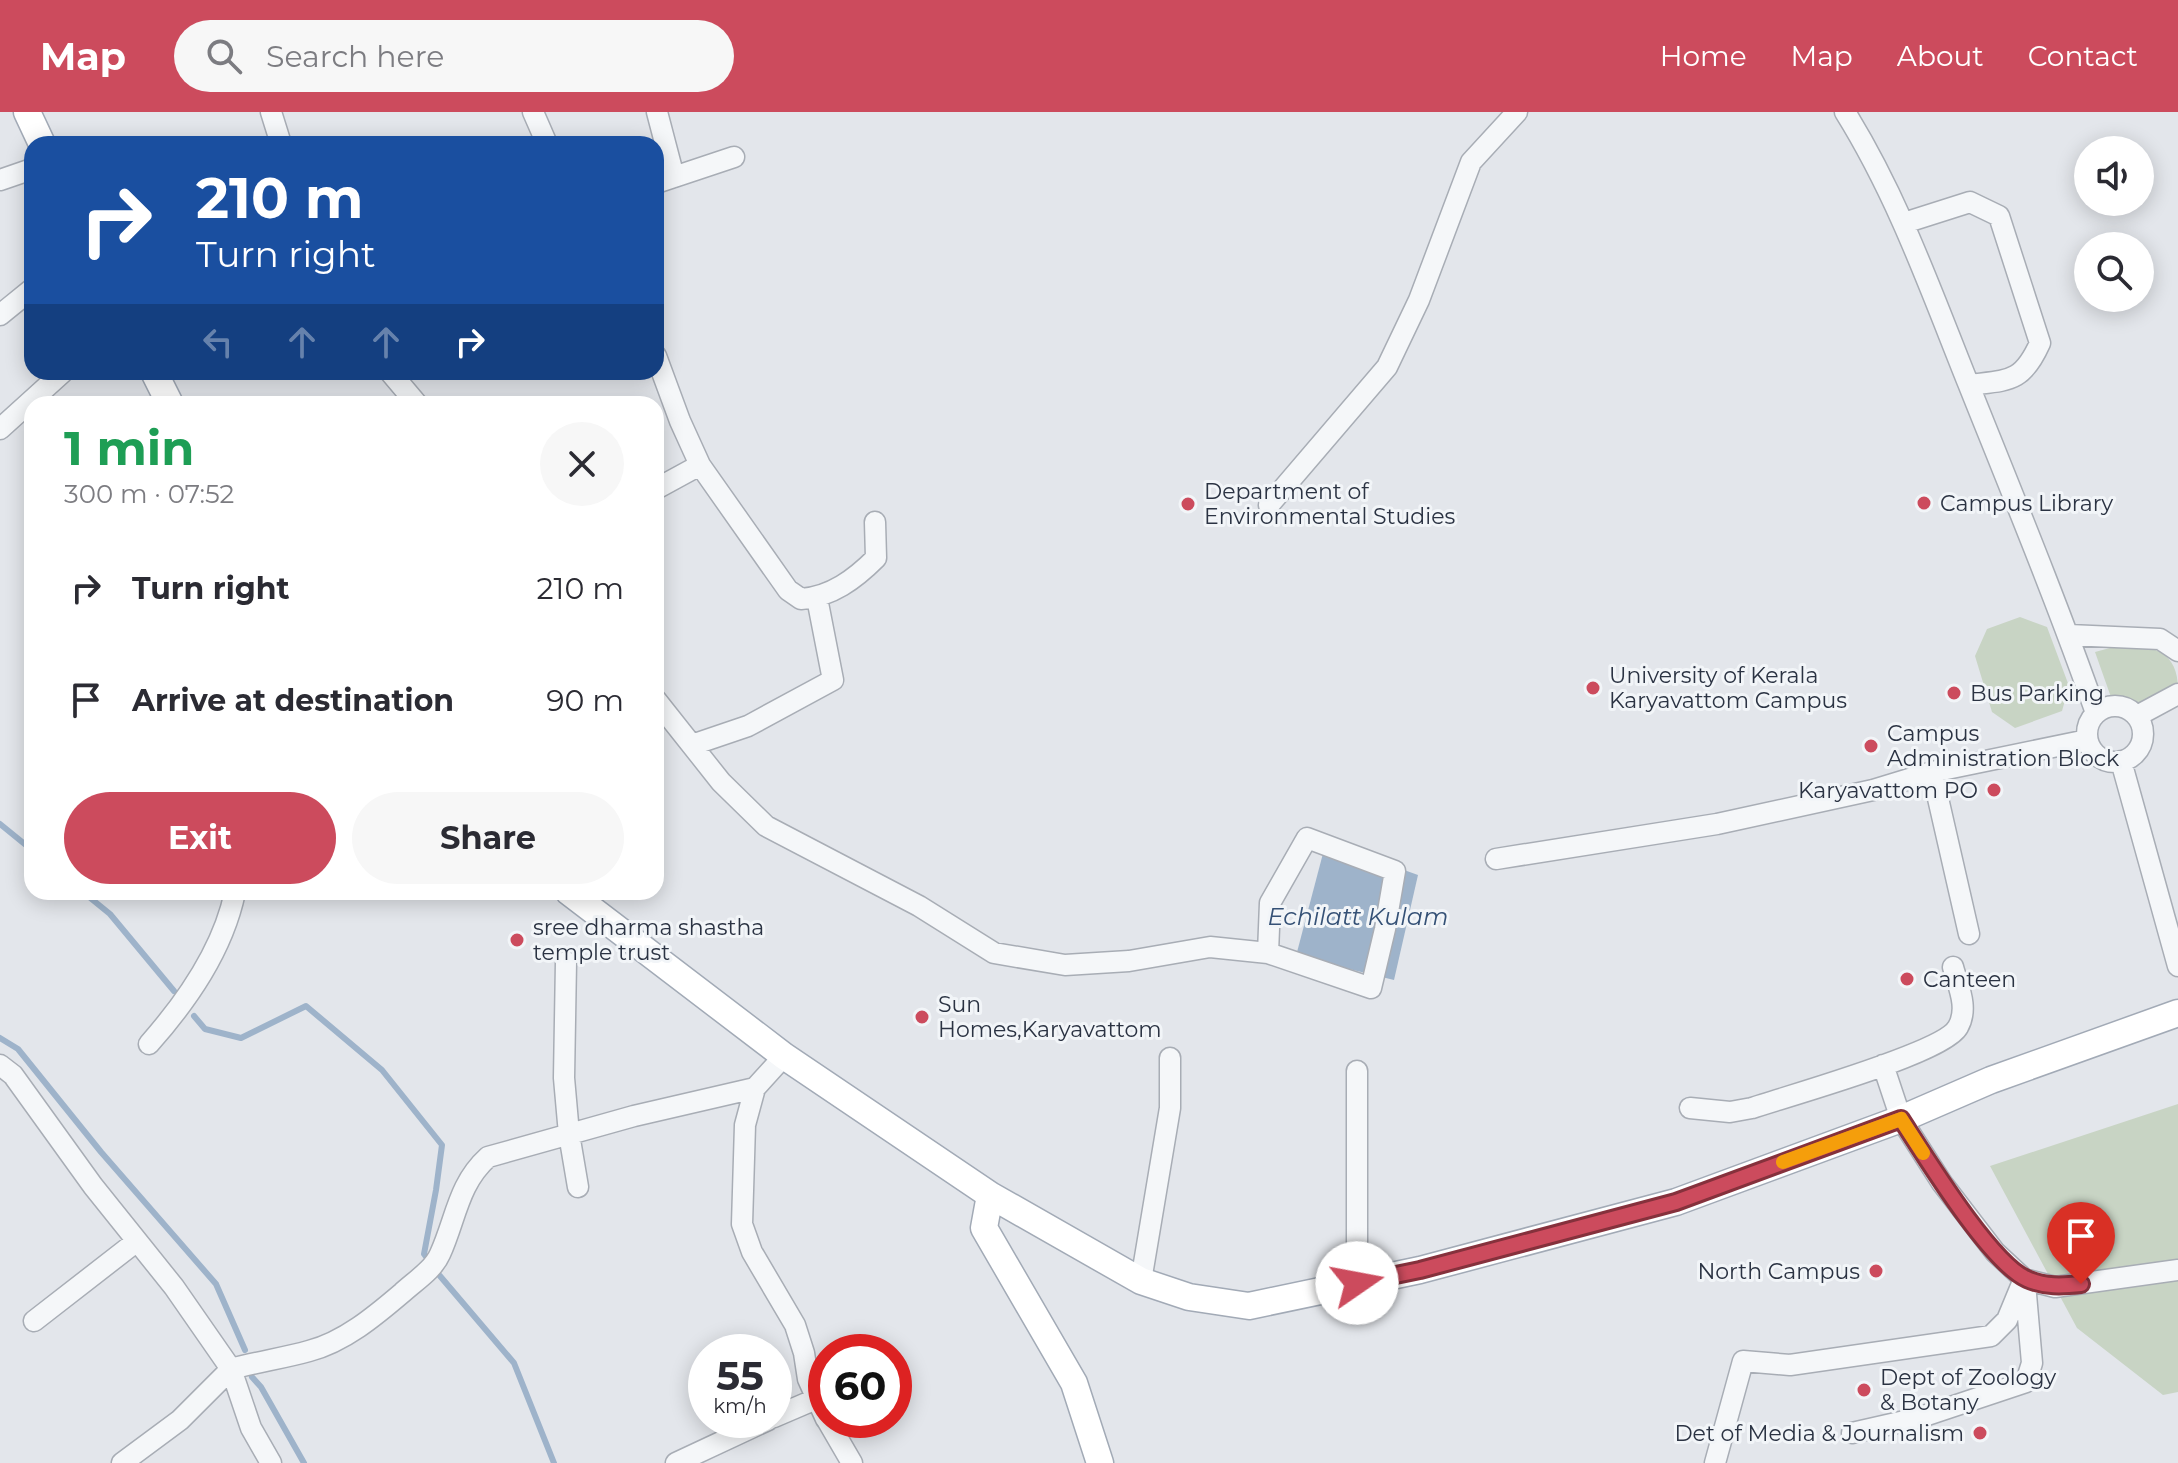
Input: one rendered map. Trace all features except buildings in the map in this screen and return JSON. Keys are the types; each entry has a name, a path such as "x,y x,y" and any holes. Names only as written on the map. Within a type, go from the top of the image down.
{"main road":[{"path":"27,112 38,136"},
{"path":"579,900 784,1056 990,1195 1141,1281 1189,1297 1249,1306 1420,1270 1676,1202 1901,1119 1991,1080 2178,1013"},
{"path":"990,1195 984,1228 1074,1383 1100,1463"}],"street":[{"path":"271,112 278,136"},
{"path":"533,112 544,136"},
{"path":"657,112 660,136"},
{"path":"1269,505 1387,367 1419,300 1471,162 1517,112"},
{"path":"1845,112 1904,223 2069,635 2096,713"},
{"path":"665,180 734,157"},
{"path":"0,180 24,172"},
{"path":"1904,223 1970,202 1999,216 2040,343 2030,365 2010,380 1969,385"},
{"path":"0,315 24,296"},
{"path":"664,378 700,465 788,590 801,599 817,598 858,576 876,558 875,522"},
{"path":"36,396 54,380"},
{"path":"397,380 410,396"},
{"path":"0,429 24,407"},
{"path":"664,485 700,465"},
{"path":"692,745 748,726 833,680 817,598"},
{"path":"2069,635 2160,639 2178,651"},
{"path":"2137,716 2178,694"},
{"path":"2122,706 2137,716 2142,724 2142,743 2130,758 2104,760 2097,755 2087,740 2090,721 2096,713 2103,708 2122,706"},
{"path":"664,710 721,782 766,826 919,906 994,953 1065,965 1129,961 1210,947 1268,953 1371,988 1395,871 1307,838 1270,903 1268,953"},
{"path":"1496,859 1717,824 1873,790 1932,772 2087,740"},
{"path":"2121,761 2178,966"},
{"path":"1932,772 1969,934"},
{"path":"149,1044 182,1007 231,915 234,900"},
{"path":"566,962 564,1078 578,1187"},
{"path":"1690,1108 1730,1112 1752,1108 1883,1065 1945,1040 1956,1031 1962,1018 1963,1004 1953,967"},
{"path":"784,1056 755,1088 745,1125 742,1224 752,1252 795,1325 808,1379"},
{"path":"1141,1281 1170,1108 1170,1058"},
{"path":"0,1065 13,1075 93,1186 174,1287 231,1369 251,1428 271,1463"},
{"path":"1883,1065 1901,1119 1942,1183 1995,1252 2024,1279 2055,1287 2178,1270"},
{"path":"1357,1071 1357,1283"},
{"path":"122,1463 180,1420 231,1369 310,1351 376,1315 439,1258 460,1193 475,1168 488,1157 634,1116 755,1088"},
{"path":"34,1321 137,1241"},
{"path":"1852,1433 1918,1418 2026,1382 2032,1363 2024,1279"},
{"path":"1715,1463 1743,1361 1790,1365 1991,1336 2007,1320 2024,1279"},
{"path":"676,1463 729,1438"},
{"path":"837,1438 852,1463"}],"green space":[{"path":"2020,617 2047,627 2069,686 2062,711 2015,728 1992,712 1975,656 1987,629"},
{"path":"2121,645 2144,647 2162,653 2174,667 2178,689 2141,708 2112,700 2095,652"},
{"path":"2178,1104 2178,1392 2163,1395 2077,1328 1990,1166"}],"water":[{"name":"Echilatt Kulam","path":"1326,842 1418,875 1394,980 1296,956"}],"waterway":[{"path":"0,824 24,844"},
{"path":"93,900 110,914 174,991"},
{"path":"194,1016 205,1029 241,1038 306,1006 382,1070 442,1145 424,1254 427,1258"},
{"path":"0,1038 18,1049 101,1152 216,1284 245,1350"},
{"path":"440,1276 514,1363 554,1463"},
{"path":"252,1377 261,1387 304,1463"}],"slow traffic":[{"path":"1783,1162 1901,1119 1923,1153"}],"place":[{"name":"Campus Library","path":"1924,503"},
{"name":"Department of Environmental Studies","path":"1188,504"},
{"name":"University of Kerala Karyavattom Campus","path":"1593,688"},
{"name":"Bus Parking","path":"1954,693"},
{"name":"Campus Administration Block","path":"1871,746"},
{"name":"Karyavattom PO","path":"1994,790"},
{"name":"sree dharma shastha temple trust","path":"517,940"},
{"name":"Canteen","path":"1907,979"},
{"name":"Sun Homes,Karyavattom","path":"922,1017"},
{"name":"North Campus","path":"1876,1271"},
{"name":"Dept of Zoology & Botany","path":"1864,1390"},
{"name":"Det of Media & Journalism","path":"1980,1433"}],"route":[{"path":"1357,1283 1420,1270 1676,1202 1901,1119 1942,1183 1995,1252 2024,1279 2055,1287 2081,1284"}]}
